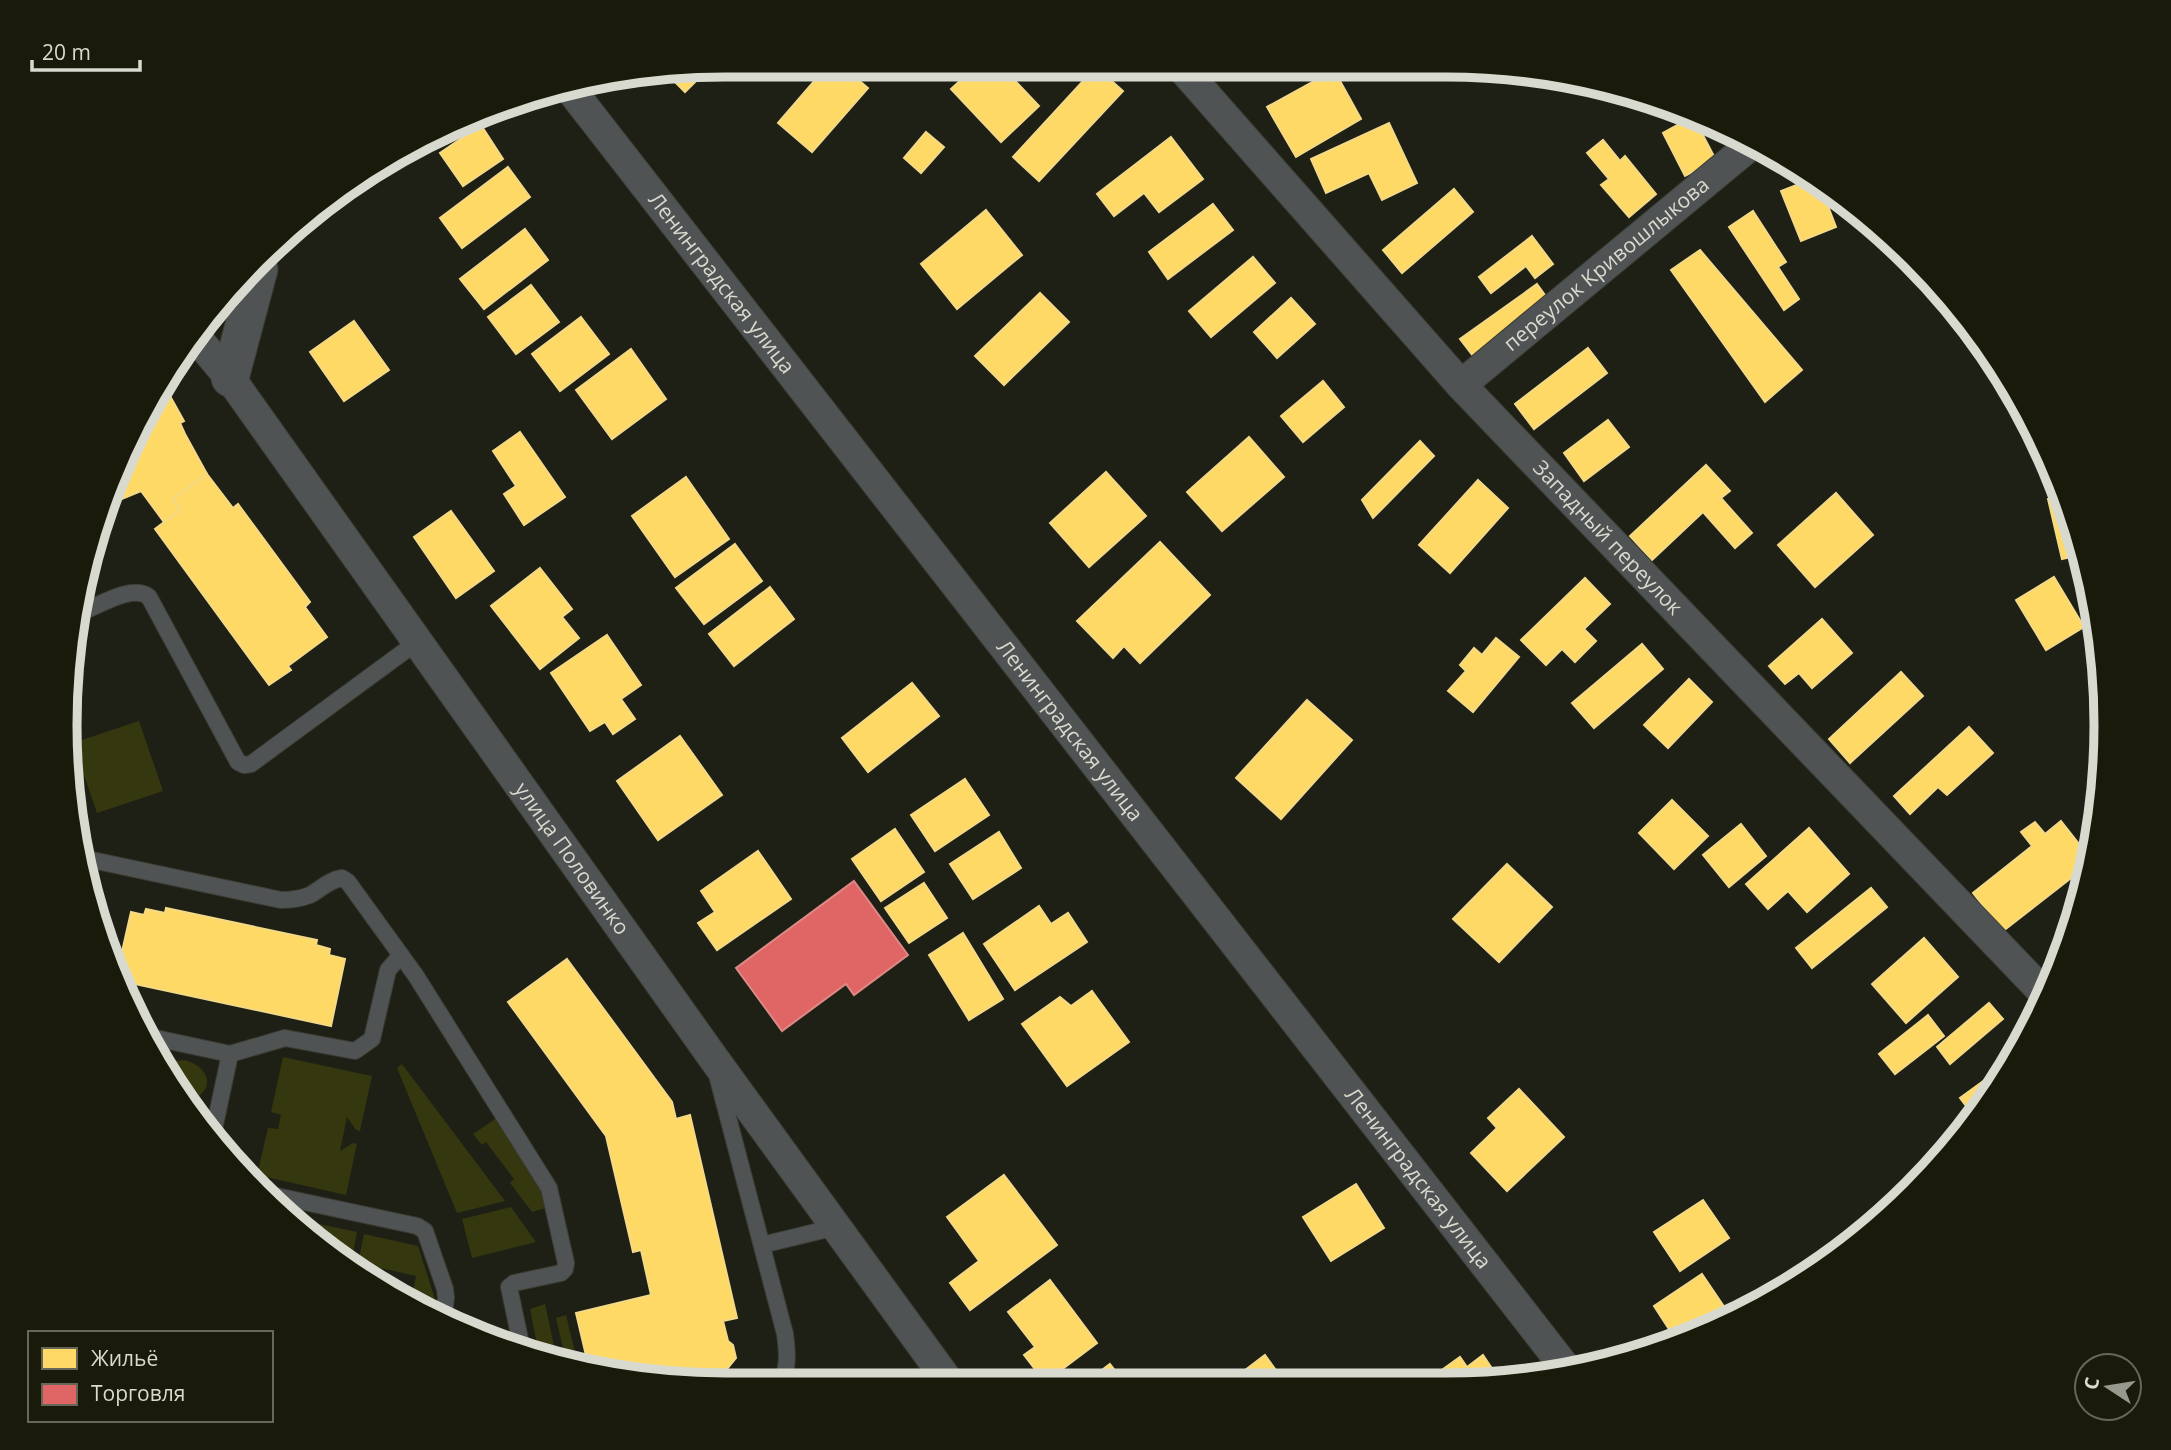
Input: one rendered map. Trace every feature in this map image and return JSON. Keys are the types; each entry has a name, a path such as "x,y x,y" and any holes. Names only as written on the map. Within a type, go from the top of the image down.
{"street":[{"name":"Западный переулок","path":"1190,77 1461,385 2038,987"},
{"name":"Ленинградская улица","path":"575,95 1561,1363"},
{"name":"переулок Кривошлыкова","path":"1461,385 1744,150"},
{"path":"230,379 257,278"},
{"name":"улица Половинко","path":"201,344 230,379 714,1059 942,1373"}],"lane":[{"path":"87,610 133,592 142,592 149,597 238,762 244,765 251,764 417,642"},
{"path":"91,860 281,900 303,897 334,879 342,878 348,882 401,955 549,1188 566,1263 565,1269 561,1273 514,1283 509,1287 520,1340"},
{"path":"158,1039 230,1054 283,1038 351,1051 359,1049 372,1039 388,970 401,955"},
{"path":"215,1124 230,1054"},
{"path":"714,1059 788,1352 786,1373"},
{"path":"282,1197 417,1226 425,1231 445,1289 444,1309"},
{"path":"762,1245 836,1227"}],"shaded area":[{"path":"139,721 163,791 97,813 78,757 77,742"},
{"path":"283,1057 372,1076 360,1131 356,1130 347,1117 340,1151 353,1143 357,1144 346,1195 260,1176 258,1173 268,1128 278,1129 281,1115 271,1112"},
{"path":"175,1061 191,1062 202,1070 207,1080 204,1092 198,1097 186,1085 173,1064"},
{"path":"402,1064 505,1201 457,1213 397,1068"},
{"path":"501,1115 543,1186 549,1207 532,1212 510,1183 514,1179 486,1142 482,1145 473,1134"},
{"path":"511,1207 536,1242 472,1258 462,1219"},
{"path":"310,1222 357,1232 352,1255"},
{"path":"364,1234 418,1246 435,1299 434,1304 413,1292 416,1276 366,1265 359,1259"},
{"path":"545,1304 555,1350 537,1345 530,1309"},
{"path":"566,1315 576,1355 564,1353 556,1318"}],"building: Жильё":[{"path":"818,77 855,77 868,88 812,152 778,123"},
{"path":"964,77 1011,77 1039,106 1001,142 951,89"},
{"path":"1087,77 1107,77 1123,91 1039,181 1013,157"},
{"path":"1321,77 1338,77 1361,119 1296,157 1267,107"},
{"path":"699,78 685,92 672,79"},
{"path":"1683,122 1699,129 1716,160 1685,176 1663,133"},
{"path":"1389,123 1417,183 1382,200 1369,173 1326,193 1311,159"},
{"path":"481,125 503,159 463,186 440,153"},
{"path":"926,132 944,147 921,173 904,158"},
{"path":"1171,137 1203,179 1159,212 1144,193 1114,216 1097,194"},
{"path":"1603,140 1620,161 1625,156 1656,194 1629,217 1601,185 1609,179 1587,153"},
{"path":"508,167 530,197 462,248 440,218"},
{"path":"1801,183 1806,186 1826,201 1836,227 1801,241 1781,191"},
{"path":"1454,189 1473,212 1402,273 1383,250"},
{"path":"1213,204 1233,230 1168,279 1149,252"},
{"path":"986,210 1022,255 957,309 921,264"},
{"path":"1753,211 1786,262 1778,267 1799,299 1784,310 1729,227"},
{"path":"525,229 548,260 484,309 460,279"},
{"path":"1532,236 1553,264 1535,278 1526,266 1491,293 1479,277"},
{"path":"1700,250 1802,370 1765,402 1671,270"},
{"path":"1253,257 1275,283 1211,337 1189,311"},
{"path":"1537,284 1550,302 1473,356 1460,339"},
{"path":"531,285 559,322 516,354 488,317"},
{"path":"1040,293 1069,322 1004,385 975,356"},
{"path":"1291,298 1315,324 1277,358 1254,332"},
{"path":"581,317 609,354 560,391 532,354"},
{"path":"354,321 389,370 344,401 310,352"},
{"path":"1588,348 1607,373 1534,429 1515,404"},
{"path":"631,349 666,399 612,439 576,390"},
{"path":"1323,381 1344,407 1303,442 1281,416"},
{"path":"169,393 184,421 180,423 185,434 207,474 173,499 180,510 164,522 141,491 117,501 144,438"},
{"path":"1608,420 1629,447 1584,481 1564,453"},
{"path":"520,432 565,497 524,525 504,494 516,486 493,451"},
{"path":"1249,437 1284,477 1222,531 1187,492"},
{"path":"1420,441 1434,456 1373,518 1362,500"},
{"path":"1706,465 1730,491 1721,498 1752,533 1735,548 1703,512 1652,560 1630,536"},
{"path":"1106,472 1146,516 1089,567 1050,523"},
{"path":"207,474 233,508 238,504 310,602 305,607 327,637 288,666 291,670 269,685 155,529 180,510 173,499"},
{"path":"686,477 729,539 675,577 632,516"},
{"path":"1478,480 1508,508 1450,573 1419,545"},
{"path":"1836,493 1873,535 1815,587 1778,545"},
{"path":"2053,498 2072,557 2062,559 2048,499"},
{"path":"451,511 494,571 456,598 414,537"},
{"path":"1160,542 1210,595 1140,663 1124,646 1113,658 1077,621"},
{"path":"735,544 762,581 704,624 676,588"},
{"path":"540,568 572,609 562,617 579,638 540,669 491,606"},
{"path":"2054,577 2084,627 2046,650 2016,600"},
{"path":"1585,578 1610,604 1584,629 1596,641 1575,662 1562,649 1546,665 1521,640"},
{"path":"770,587 794,619 734,666 709,634"},
{"path":"1822,619 1852,653 1812,688 1799,673 1785,684 1769,666"},
{"path":"607,635 641,685 621,699 635,719 613,734 605,722 590,731 551,673"},
{"path":"1496,638 1519,657 1473,712 1448,691 1466,671 1460,665 1474,648 1482,655"},
{"path":"1642,644 1663,669 1594,728 1572,703"},
{"path":"1901,672 1923,696 1850,763 1829,739"},
{"path":"1689,679 1712,702 1668,748 1644,725"},
{"path":"912,683 939,716 868,772 842,738"},
{"path":"1307,700 1352,740 1281,819 1236,778"},
{"path":"1969,727 1993,753 1947,795 1938,787 1910,814 1894,796"},
{"path":"680,736 722,795 658,840 617,781"},
{"path":"965,779 989,815 935,851 911,815"},
{"path":"1672,800 1708,836 1674,869 1639,833"},
{"path":"2061,821 2082,848 2077,874 2003,931 1973,893 2032,846 2021,832 2035,822 2045,834"},
{"path":"1741,824 1766,856 1729,887 1703,855"},
{"path":"1809,828 1849,874 1807,912 1788,891 1768,909 1746,884"},
{"path":"895,829 924,872 881,901 852,859"},
{"path":"999,832 1021,868 973,899 950,864"},
{"path":"758,851 791,899 717,950 698,923 715,912 701,891"},
{"path":"1507,864 1552,907 1499,962 1453,919"},
{"path":"924,883 947,918 909,943 885,908"},
{"path":"1871,888 1887,907 1812,968 1796,948"},
{"path":"1039,906 1051,924 1068,913 1087,942 1015,990 984,944"},
{"path":"166,908 317,940 316,945 330,949 329,955 345,959 331,1026 131,983 121,958 131,912 144,915 146,909 165,913"},
{"path":"963,933 1003,999 969,1020 929,955"},
{"path":"1924,938 1958,977 1906,1023 1872,984"},
{"path":"567,959 672,1102 676,1119 690,1115 737,1318 723,1321 736,1358 727,1369 713,1369 714,1373 683,1372 587,1358 576,1313 651,1295 641,1250 633,1252 606,1136 508,1002"},
{"path":"1092,991 1129,1042 1067,1086 1022,1024 1060,997 1071,1006"},
{"path":"1989,1003 2003,1019 1950,1064 1937,1047"},
{"path":"1928,1015 1944,1036 1895,1074 1879,1054"},
{"path":"1989,1077 1989,1078 1968,1108 1960,1098"},
{"path":"1519,1089 1564,1137 1507,1191 1471,1153 1497,1128 1488,1118"},
{"path":"1004,1175 1057,1245 970,1310 950,1283 979,1261 947,1217"},
{"path":"1356,1184 1384,1228 1331,1261 1303,1217"},
{"path":"1703,1200 1729,1238 1680,1271 1654,1232"},
{"path":"1702,1274 1726,1309 1671,1333 1654,1306"},
{"path":"1050,1280 1097,1343 1057,1373 1038,1373 1024,1355 1035,1347 1008,1312"},
{"path":"1265,1355 1278,1373 1241,1373"},
{"path":"1483,1355 1494,1371 1438,1373 1460,1357 1467,1367"},
{"path":"1110,1364 1117,1373 1098,1373"}],"building: Торговля":[{"path":"854,881 908,955 854,995 846,984 782,1031 736,968"}]}
